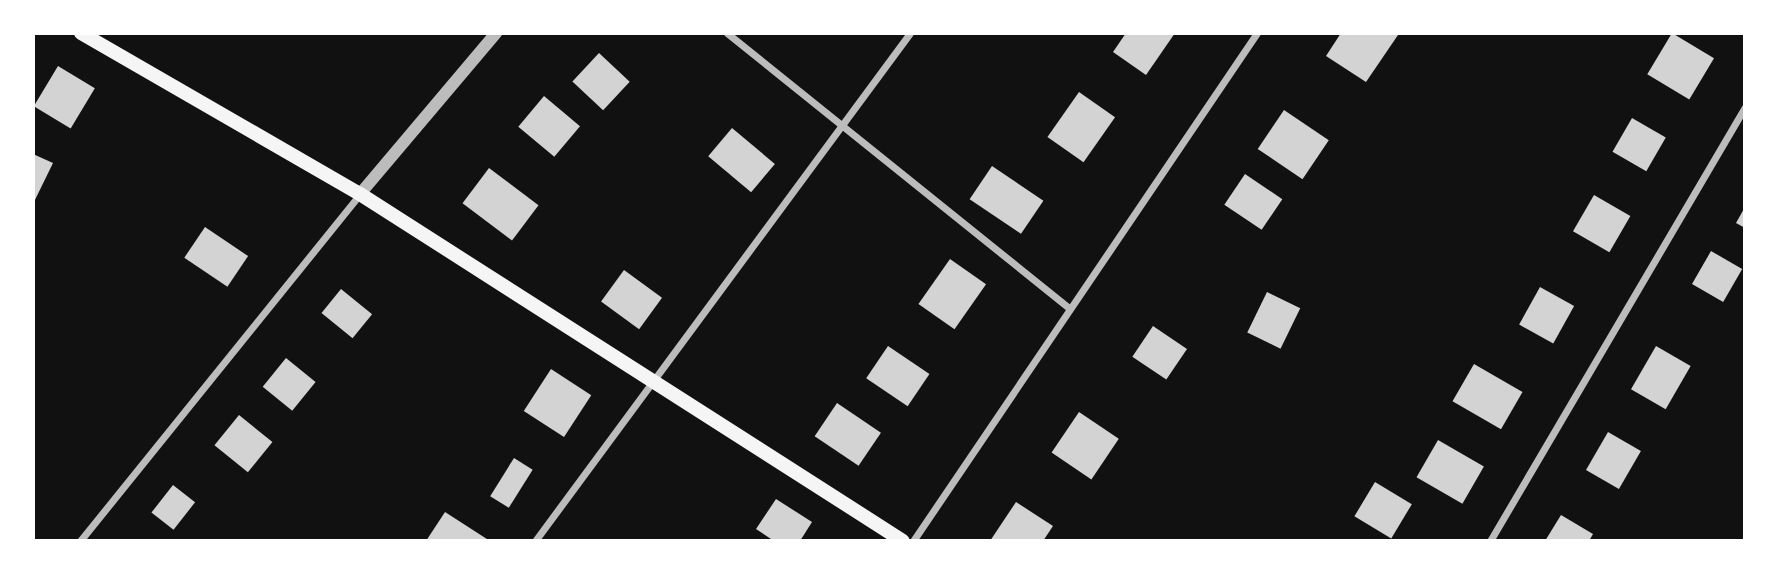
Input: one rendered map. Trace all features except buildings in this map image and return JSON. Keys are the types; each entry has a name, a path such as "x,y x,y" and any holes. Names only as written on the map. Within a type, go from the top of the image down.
{"main road":[{"path":"81,33 360,194 903,541"}],"street":[{"path":"80,541 360,194 496,33"},
{"path":"727,33 1067,306"},
{"path":"535,541 649,379 838,124 910,33"},
{"path":"913,541 1067,306 1256,33"},
{"path":"1490,541 1745,107"}]}
